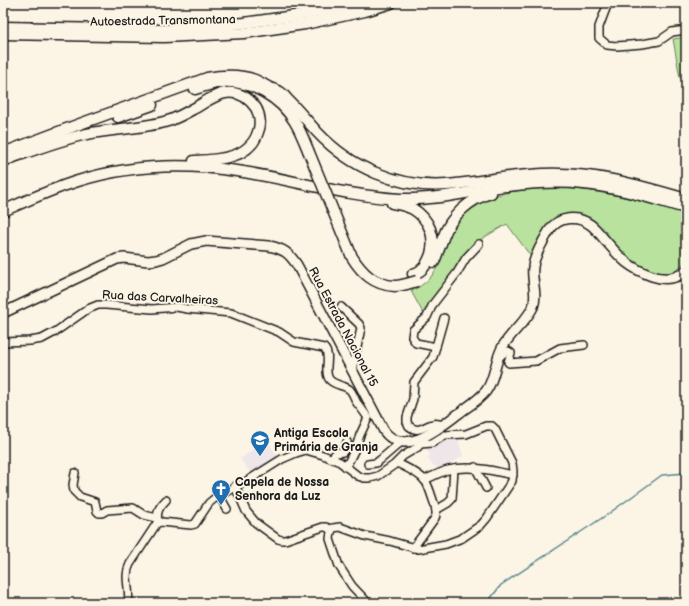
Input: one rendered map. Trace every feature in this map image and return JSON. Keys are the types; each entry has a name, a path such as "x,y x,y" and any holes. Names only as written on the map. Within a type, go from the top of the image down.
{"highway":[{"name":"Autoestrada Transmontana","path":"3,27 163,30 244,23 301,15 356,3"},
{"name":"Autoestrada Transmontana","path":"3,34 164,37 244,33 305,24 364,11 391,3"},
{"path":"3,153 207,78 238,76 255,80 280,92 316,131 350,159 375,173 395,179 410,183 446,185 522,175 570,174 596,176 620,181 686,200"},
{"path":"42,147 49,142 73,133 196,89 223,82 253,86 269,95 285,107 312,150"},
{"path":"273,89 290,105 299,119 312,150 352,256 364,274 382,284 396,286 405,284 415,278 429,260 433,247 433,238 425,220 412,209 399,204 352,196 274,178"},
{"path":"3,161 65,139 106,130 138,127 171,120 216,96 225,93 234,93 244,96 252,103 257,111 259,120 259,129 253,142 243,152 229,157 154,162 111,168 55,183 27,194 4,207"},
{"path":"4,207 48,188 105,172 146,166 189,163 230,166 378,193 408,195 440,192 530,178 564,177 609,182 686,200"},
{"path":"4,207 79,181 111,173 141,168 178,166 210,167 239,171 354,193 397,199 447,197 504,186 561,183 584,184 616,190 686,208"},
{"path":"415,278 423,277 434,262 450,223 458,213 477,199 489,194 532,184"}],"main road":[{"path":"401,442 421,441 476,401 485,392 491,381 498,358 506,341 533,306 535,296 533,268 535,259 550,229 559,221 564,219 577,219 586,222 592,226 623,260 638,270 658,278 667,279 676,277 686,271"},
{"name":"Rua Estrada Nacional 15","path":"3,313 117,259 124,258 148,261 156,260 191,244 206,241 279,248 286,252 295,262 386,433 394,440 401,442"}],"street":[{"path":"608,3 600,27 599,38 607,45 617,46 659,41 672,32 686,30"},
{"path":"436,348 416,343 413,338 413,332 416,327 427,317 432,304 457,273 466,258 479,244"},
{"name":"Rua das Carvalheiras","path":"3,342 42,339 55,332 88,309 100,305 152,309 177,307 231,313 279,332 294,342 324,348 327,352 328,378 351,391 368,418"},
{"path":"341,307 359,324 361,328 352,371"},
{"path":"443,424 434,424 418,430 410,427 407,422 413,399 414,382 432,359 444,318"},
{"path":"498,358 508,351 511,353 508,361 509,364 536,361 560,348 584,345"},
{"path":"346,466 368,418 368,412 361,400 362,390"},
{"path":"75,473 73,485 74,491 80,497 95,502 97,512 102,513 108,510 133,508 144,515 158,520 191,525 195,524 212,500 219,495 246,482 288,456 299,452 309,451 332,458 346,466 358,476 370,478 380,475 397,463 403,456 417,448 421,441 432,443 448,434 467,433 486,426 494,427 511,460 513,468 512,481 487,518 462,538 450,543 421,549 361,535 340,527 335,527 332,530 330,534 331,541 339,566 352,586 368,603"},
{"path":"332,458 336,453 344,452 347,442"},
{"path":"368,464 380,460 401,442"},
{"path":"397,463 419,475 424,480 436,510 435,518 413,548"},
{"path":"424,480 454,469 475,468 513,474"},
{"path":"475,468 486,488"},
{"path":"436,510 447,504 452,499 454,469"},
{"path":"235,486 247,512 258,524 280,540 285,540 323,527 332,530"},
{"path":"219,495 227,509"},
{"path":"128,603 127,577 129,566 158,520 157,512 166,500"}],"shaded area":[{"path":"457,436 463,456 439,471 434,465 433,466 427,457 430,455 424,446 447,437"},
{"name":"Antiga Escola Primária de Granja","path":"265,441 269,443 278,458 252,475 240,459"}],"green space":[{"path":"686,37 686,77 680,78 673,39"},
{"path":"557,188 606,193 686,213 686,262 674,271 668,273 657,273 639,267 576,215 558,217 552,221 543,233 532,258 507,224 478,241 423,313 411,291 421,286 433,274 437,268 449,235 458,221 469,210 481,201 510,192"}],"waterway":[{"path":"487,603 501,585 608,514 662,475 686,473"}],"place":[{"name":"Antiga Escola Primária de Granja","path":"260,457"},
{"name":"Capela de Nossa Senhora da Luz","path":"221,506"}]}
